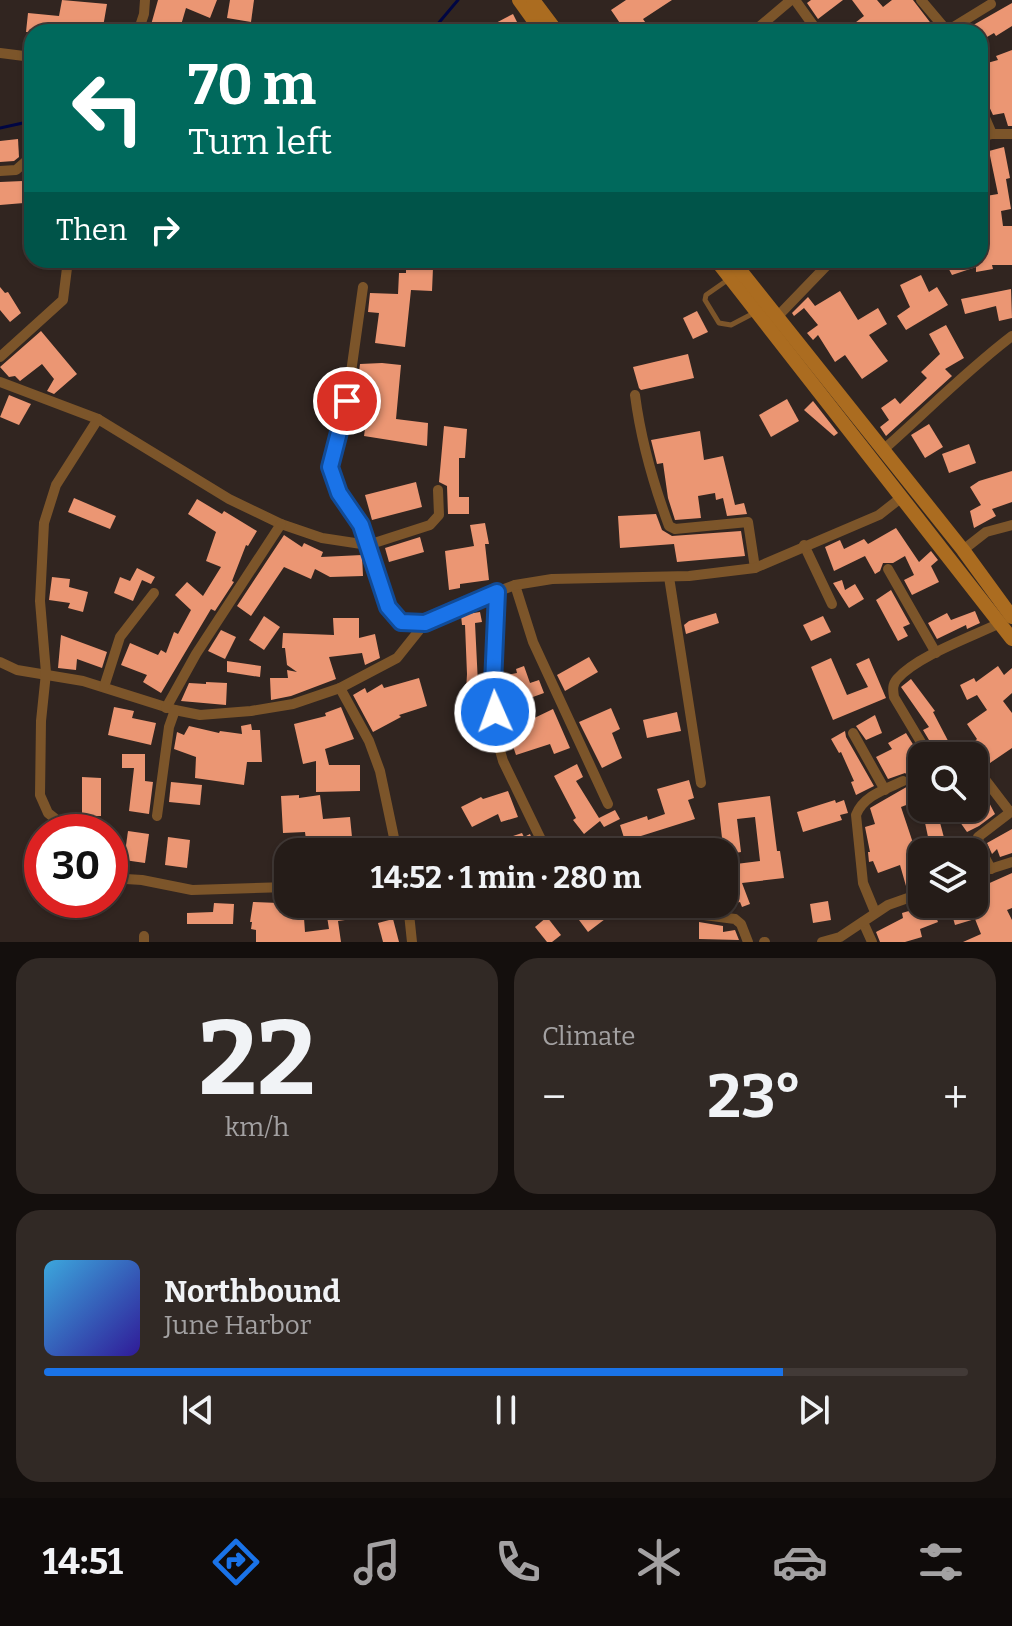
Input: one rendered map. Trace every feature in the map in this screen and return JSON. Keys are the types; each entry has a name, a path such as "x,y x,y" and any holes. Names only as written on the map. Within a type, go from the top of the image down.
{"main road":[{"path":"519,0 536,24"},
{"path":"540,3 552,24"},
{"path":"722,268 902,497 1006,620"},
{"path":"739,268 963,550 1006,620 1012,639"}],"street":[{"path":"140,24 145,0"},
{"path":"763,24 793,0 812,24"},
{"path":"921,0 940,24"},
{"path":"960,24 991,4"},
{"path":"0,53 24,56"},
{"path":"988,125 992,134"},
{"path":"988,135 1012,134"},
{"path":"0,171 16,170 24,163"},
{"path":"0,357 63,300 67,268"},
{"path":"778,316 824,268"},
{"path":"363,287 347,401 330,467 339,493 361,525 388,607 401,622 425,623 515,585 552,579 669,577 755,568 879,515 902,497"},
{"path":"883,450 972,367 1012,336"},
{"path":"0,382 98,419 229,499 281,524 322,538 368,545 430,525 439,515 438,490"},
{"path":"635,395 653,484 669,526 675,529 748,522 755,568"},
{"path":"49,814 40,795 41,721 46,673 40,601 44,523 56,485 98,419"},
{"path":"157,816 170,709 196,654 281,524"},
{"path":"963,550 986,532 1012,525"},
{"path":"804,545 832,604"},
{"path":"888,569 936,653"},
{"path":"669,577 701,783"},
{"path":"515,585 533,642 608,804"},
{"path":"497,592 493,684 497,740 503,761 540,838"},
{"path":"104,687 120,637 154,593"},
{"path":"921,742 894,697 892,688 896,679 936,653 1006,620"},
{"path":"0,662 17,670 46,673 104,687 170,709 200,715 251,711 293,704 340,688 397,658 425,623"},
{"path":"340,688 369,741 380,771 394,838"},
{"path":"853,733 885,790"},
{"path":"875,912 863,883 856,815 867,800 903,781"},
{"path":"988,782 1011,811 978,837 991,869"},
{"path":"988,870 1012,862"},
{"path":"128,879 192,890 274,887"},
{"path":"822,942 840,937 875,912 908,899"},
{"path":"409,918 412,942"},
{"path":"727,918 741,924 748,942"},
{"path":"863,922 872,942"}],"lane":[{"path":"729,278 706,295 705,300 719,323 731,325 756,311"}],"building":[{"path":"62,0 107,4 104,24 27,24 28,13 59,16"},
{"path":"158,0 217,0 210,18 186,8 181,24 151,24"},
{"path":"230,0 254,0 251,22 227,18"},
{"path":"626,0 672,0 643,19 646,24 621,24 611,10"},
{"path":"811,0 843,0 818,19 807,3"},
{"path":"852,0 877,0 883,7 892,0 913,0 931,24 854,24 864,16"},
{"path":"1012,3 1012,26 996,36 994,33 988,36 988,24 975,24"},
{"path":"513,14 518,24 494,24"},
{"path":"1012,50 1012,126 1008,126 1004,113 993,115 988,104 988,63 998,60 996,56"},
{"path":"18,139 19,157 14,161 0,162 0,141"},
{"path":"1004,147 1010,178 1006,179 1011,209 1001,211 1003,226 1012,226 1012,265 992,265 993,269 976,272 976,268 988,268 988,196 998,194 989,151"},
{"path":"23,181 24,203 0,205 0,182"},
{"path":"406,268 433,268 432,291 411,290 405,347 375,343 379,313 368,312 370,293 398,294 399,273 406,273"},
{"path":"948,268 973,268 952,275"},
{"path":"921,275 929,292 937,287 948,305 906,330 897,316 910,307 900,285"},
{"path":"0,287 5,293 8,292 21,313 10,322 0,310"},
{"path":"1011,289 1012,318 999,321 996,306 965,314 961,299"},
{"path":"840,291 858,320 878,308 887,324 869,335 888,361 862,379 845,355 835,362 818,335 813,340 807,333 818,325 804,308 794,316 792,313 808,297 815,306"},
{"path":"697,311 708,332 693,339 683,318"},
{"path":"946,325 964,358 945,369 952,376 886,436 880,427 889,420 881,408 895,398 900,404 927,378 921,372 940,354 929,334"},
{"path":"41,331 77,374 54,394 47,391 54,379 42,364 20,381 15,376 9,377 0,367"},
{"path":"688,354 694,378 639,388 633,367"},
{"path":"360,364 401,365 396,419 428,423 427,446 364,436 368,407 355,405"},
{"path":"9,395 31,404 19,425 0,417"},
{"path":"787,399 799,421 771,437 759,415"},
{"path":"813,401 838,433 834,436 804,410"},
{"path":"929,424 943,447 925,458 911,435"},
{"path":"444,426 467,429 465,458 459,458 459,497 469,497 469,514 448,514 447,486 439,482"},
{"path":"700,431 704,460 723,456 735,505 744,503 747,514 727,516 723,498 716,500 715,493 698,496 701,518 675,520 663,463 657,464 651,440"},
{"path":"969,444 976,463 949,473 942,454"},
{"path":"1012,471 1012,502 992,509 996,516 974,528 970,511 981,505 970,487 979,481"},
{"path":"416,482 422,507 372,520 365,495"},
{"path":"74,498 116,516 110,529 68,512"},
{"path":"197,499 257,531 246,545 234,582 215,611 211,609 161,693 143,682 147,675 121,665 130,643 158,655 161,650 166,653 174,632 178,634 191,610 175,595 187,582 203,596 221,567 206,561 216,532 188,514"},
{"path":"656,514 662,530 672,536 741,531 745,556 677,562 674,544 620,548 618,516"},
{"path":"485,523 489,544 485,544 489,580 460,584 460,588 449,590 445,551 474,546 470,525"},
{"path":"896,528 919,562 931,551 938,560 931,566 939,582 912,595 904,580 914,575 905,556 893,563 883,563 875,574 865,556 834,571 825,547 840,540 844,549 864,539 868,544"},
{"path":"284,535 302,547 304,543 323,552 321,557 362,555 363,576 330,577 315,569 311,579 284,567 251,616 237,606"},
{"path":"420,537 424,552 389,562 385,548"},
{"path":"137,568 155,577 151,584 142,580 133,601 114,593 120,577 130,581"},
{"path":"52,577 70,579 69,587 88,592 83,612 68,608 70,603 49,600"},
{"path":"842,580 845,590 855,584 864,599 849,608 833,583"},
{"path":"891,590 910,624 903,627 908,636 898,641 876,600"},
{"path":"975,611 980,623 967,629 966,625 937,639 928,623 947,613 951,620"},
{"path":"480,612 482,622 475,623 478,684 485,684 487,709 465,709 465,625 462,625 461,615"},
{"path":"716,613 719,623 686,634 684,625 689,621"},
{"path":"264,616 280,627 264,650 249,640"},
{"path":"823,616 831,632 811,641 803,625"},
{"path":"333,618 359,618 359,638 375,634 380,658 365,665 362,653 329,657 336,679 271,700 270,678 288,678 287,670 297,672 287,665 285,648 282,648 283,633 334,635"},
{"path":"221,630 236,637 225,659 208,651"},
{"path":"61,635 107,652 102,668 77,659 76,670 58,668"},
{"path":"589,657 598,672 565,691 557,675"},
{"path":"831,658 847,695 868,687 856,664 869,658 886,698 833,720 811,667"},
{"path":"227,661 261,666 260,677 227,672"},
{"path":"524,666 530,683 539,680 544,693 519,702 523,720 526,722 553,709 570,748 554,754 550,744 516,755 506,726 513,724 502,676 517,673 516,669"},
{"path":"998,666 1004,675 1012,668 1012,693 1003,701 1012,713 1012,748 990,763 988,742 976,742 977,739 967,724 987,710 977,695 967,700 960,685 974,678 976,682"},
{"path":"419,678 427,706 399,715 401,717 373,732 353,695 365,688 367,693 382,684 384,688"},
{"path":"911,679 935,711 949,742 930,742 923,730 929,727 901,687"},
{"path":"189,683 227,683 226,705 181,701"},
{"path":"114,707 134,711 132,718 156,723 151,745 108,735"},
{"path":"341,707 354,739 325,749 329,765 360,765 360,791 316,792 316,761 303,764 294,724 326,716 325,713"},
{"path":"611,708 620,729 612,733 622,758 602,768 579,722"},
{"path":"677,712 681,731 647,738 643,720"},
{"path":"875,715 882,733 866,740 856,726"},
{"path":"251,724 252,730 260,730 262,762 247,762 244,785 195,778 196,757 174,749 177,732 184,735 189,726 219,733 242,734 241,726"},
{"path":"845,731 874,786 856,795 851,782 854,781 841,752 831,739"},
{"path":"906,733 912,742 908,742 908,776 905,773 888,779 876,757 892,749 888,743"},
{"path":"122,754 145,754 145,781 153,782 149,814 129,811 134,768 122,768"},
{"path":"577,764 583,777 576,781 599,818 615,810 620,819 604,827 600,821 584,834 573,820 576,818 554,776"},
{"path":"82,777 101,778 101,814 82,814"},
{"path":"689,780 694,798 688,800 695,819 635,838 624,838 620,825 665,814 657,789"},
{"path":"171,782 202,785 200,805 169,802"},
{"path":"908,786 908,804 901,807 911,838 908,838 908,885 900,865 878,873 873,861 869,862 865,827 875,824 870,808"},
{"path":"508,791 518,817 501,822 498,814 472,827 461,807 481,797"},
{"path":"299,795 299,798 320,795 323,819 350,817 352,837 306,838 305,832 283,833 281,796"},
{"path":"770,796 784,878 742,883 750,904 742,907 738,902 738,864 760,861 755,817 737,819 741,852 738,853 738,838 722,838 718,803"},
{"path":"835,800 836,803 844,800 848,813 840,815 842,820 803,832 797,812"},
{"path":"988,801 995,814 988,819"},
{"path":"925,822 940,822 944,838 928,838"},
{"path":"960,822 984,822 979,826 967,832"},
{"path":"1012,829 1012,853 1000,857 997,849 992,854 988,842"},
{"path":"128,831 149,834 145,863 128,861"},
{"path":"522,833 524,837 530,834 532,838 510,838"},
{"path":"168,837 190,840 187,868 165,865"},
{"path":"1012,873 1012,908 1007,910 1012,920 1012,942 963,942 981,934 975,919 955,925 953,918 988,918 988,884"},
{"path":"828,901 831,920 813,923 810,904"},
{"path":"253,902 274,903 274,918 304,918 305,932 329,929 327,918 359,918 338,921 341,942 256,942 256,930 251,929"},
{"path":"214,903 234,904 233,924 187,924 187,913 213,912"},
{"path":"908,911 908,918 936,918 938,922 920,929 922,937 905,942 880,942 876,932 903,918 902,913"},
{"path":"548,918 561,935 547,942 535,927"},
{"path":"578,918 606,918 588,932"},
{"path":"393,919 399,942 383,942 378,923"},
{"path":"699,922 723,926 723,932 735,930 739,940 699,939"}],"waterway":[{"path":"438,24 458,0"},
{"path":"0,128 24,123"}],"route":[{"path":"347,401 330,467 339,493 361,525 388,607 395,617 401,622 425,623 497,592 493,684 495,712"}]}
